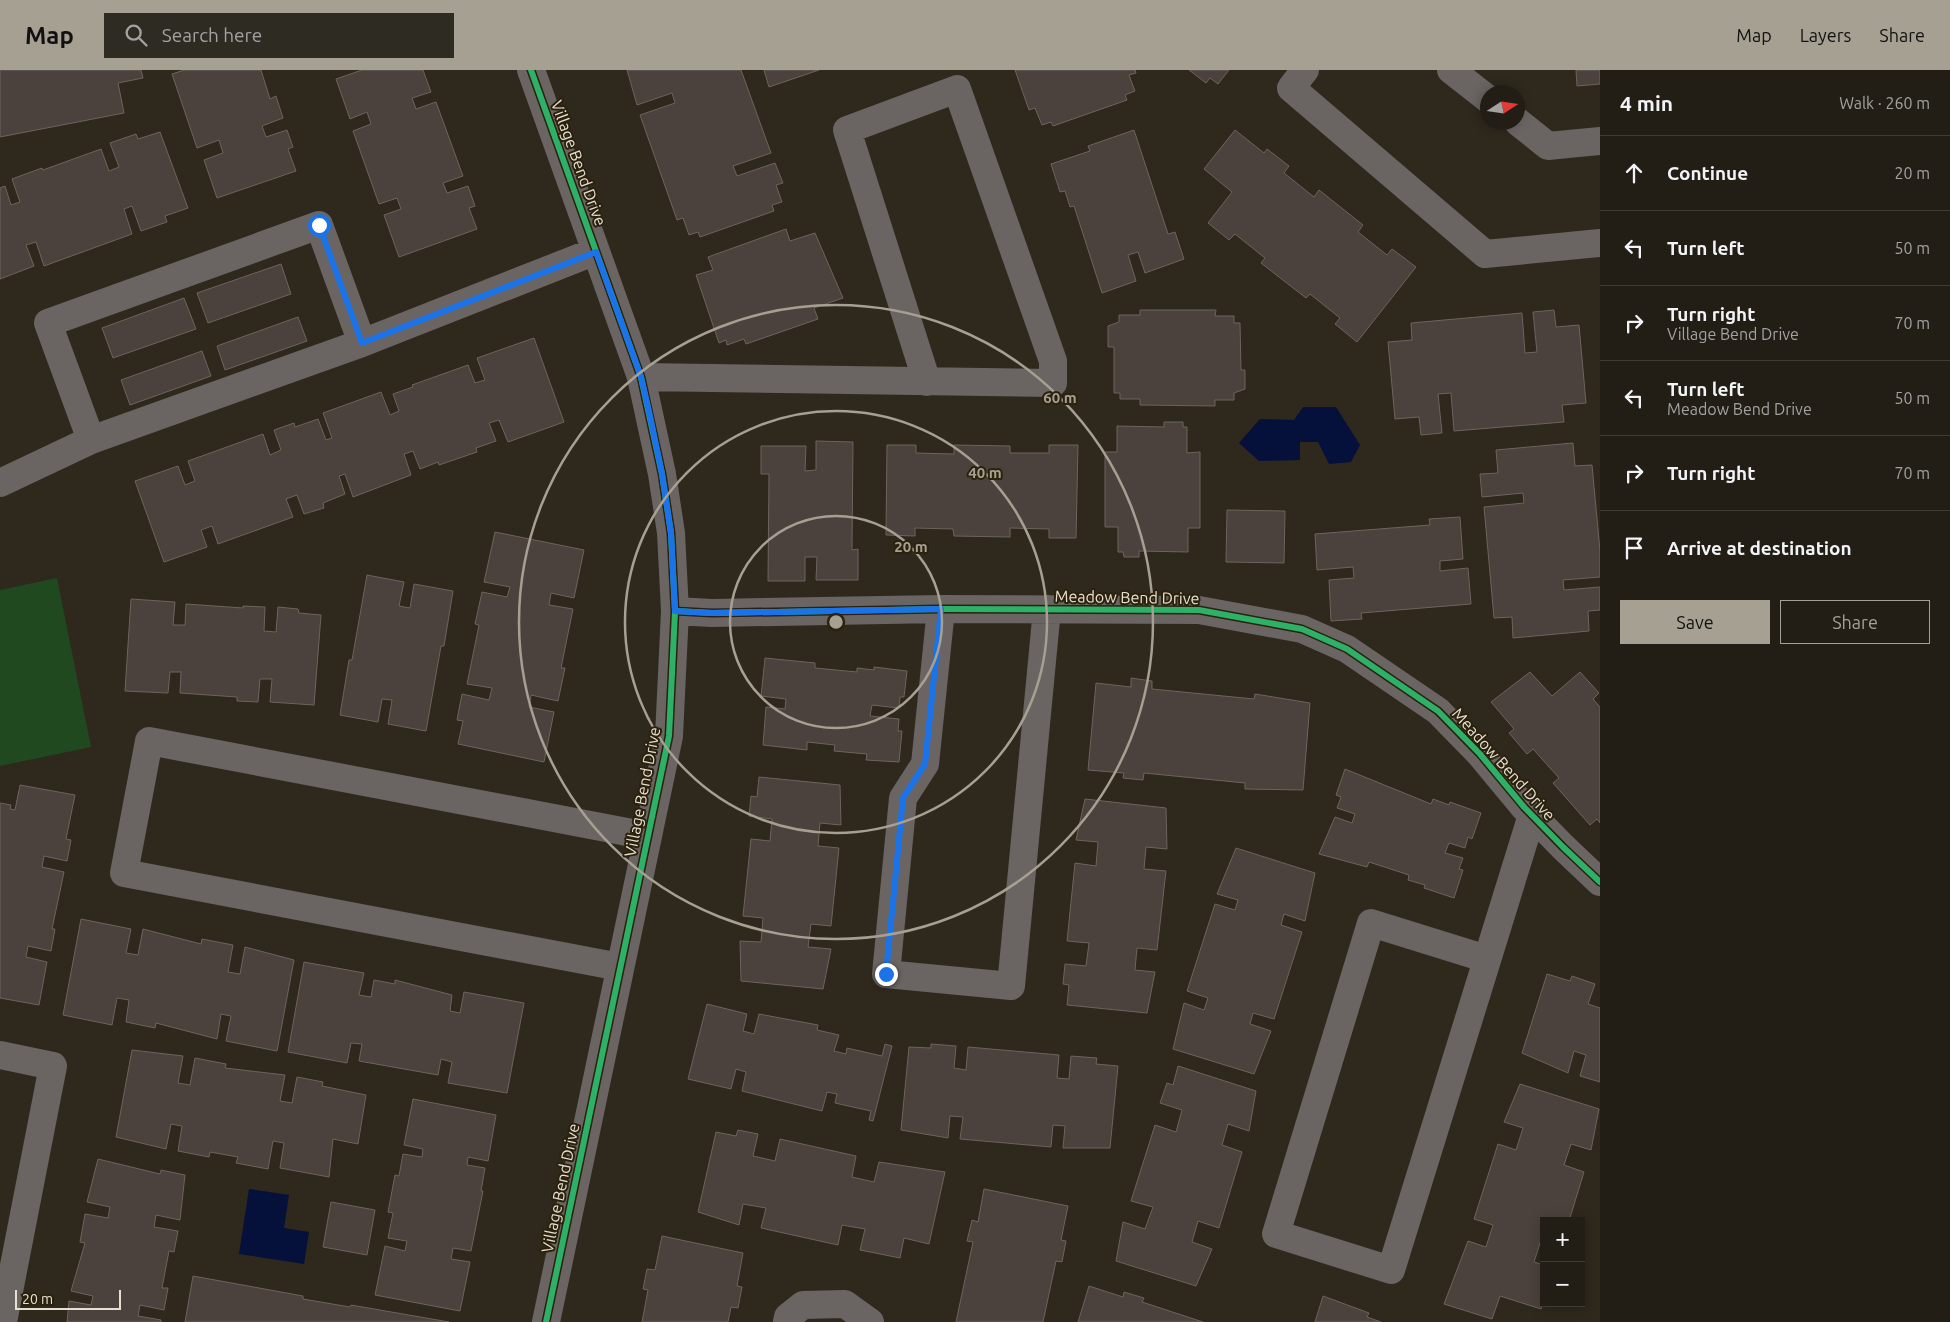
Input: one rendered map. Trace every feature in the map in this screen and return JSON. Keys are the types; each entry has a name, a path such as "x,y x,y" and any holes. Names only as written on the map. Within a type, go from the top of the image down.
{"street":[{"name":"Village Bend Drive","path":"531,70 641,377 662,474 671,533 675,611 669,736 546,1322"},
{"path":"1305,70 1291,88 1485,254 1600,244"},
{"path":"1451,70 1480,92"},
{"path":"641,377 927,382 1053,384 1052,361 957,89 847,130 927,382"},
{"path":"1525,128 1548,146 1600,141"},
{"path":"91,440 48,323 319,225 362,343"},
{"path":"0,483 91,440 362,343 596,252"},
{"path":"941,609 925,764 903,798 886,974 1011,986 1046,610"},
{"name":"Meadow Bend Drive","path":"675,611 712,613 941,609 1199,610 1302,629 1348,649 1438,711 1480,754 1532,815 1600,882"},
{"path":"620,967 124,873 149,741 648,836"},
{"path":"1487,959 1372,923 1276,1234 1391,1270 1532,815"},
{"path":"0,1055 53,1066 2,1322"},
{"path":"787,1322 788,1317 804,1305 845,1304 870,1322"}],"green space":[{"path":"57,578 91,747 0,766 0,590"}],"shaded area":[{"path":"1303,407 1336,407 1360,445 1351,462 1329,464 1318,442 1300,442 1300,460 1259,461 1239,443 1260,419 1294,420"},
{"path":"249,1189 289,1195 284,1228 309,1232 304,1264 239,1254"}],"building":[{"path":"0,70 141,70 143,78 118,83 124,113 0,137"},
{"path":"184,70 261,70 270,99 276,96 283,118 262,126 266,137 287,130 293,147 288,149 296,171 217,198 204,160 223,153 219,140 197,148 172,74"},
{"path":"362,70 423,70 431,92 412,98 416,109 436,102 463,176 443,183 447,193 468,186 475,206 469,208 477,229 399,257 384,215 401,209 397,198 379,204 353,131 371,124 367,112 350,119 336,79"},
{"path":"627,70 741,70 771,153 733,166 737,176 775,163 783,183 776,185 782,202 772,205 774,211 700,237 698,232 689,235 683,218 677,220 640,115 675,103 672,93 637,105"},
{"path":"764,70 819,70 769,87"},
{"path":"1015,70 1135,70 1136,73 1129,75 1135,91 1125,95 1127,100 1053,126 1051,122 1042,125 1035,108 1029,110"},
{"path":"1189,70 1229,70 1218,84 1210,78 1206,83"},
{"path":"1576,70 1600,70 1600,84 1577,86"},
{"path":"1134,130 1168,234 1175,232 1184,259 1145,273 1138,252 1128,255 1136,281 1102,293 1074,206 1070,207 1065,191 1060,192 1051,164 1090,151 1088,146"},
{"path":"1235,130 1264,153 1267,149 1289,166 1284,173 1314,197 1319,190 1363,225 1358,232 1387,255 1392,249 1416,267 1357,342 1335,324 1340,318 1310,294 1306,298 1261,263 1265,258 1235,234 1229,240 1208,223 1232,192 1204,169"},
{"path":"160,132 188,208 165,216 167,222 141,231 132,206 124,209 132,234 44,266 36,242 26,245 34,266 0,279 0,188 5,186 11,205 20,202 12,179 101,149 109,171 119,167 110,143 136,134 138,139"},
{"path":"786,229 790,241 815,233 843,298 814,308 818,319 746,344 744,339 727,345 726,340 719,343 696,275 713,270 708,257"},
{"path":"281,264 291,294 208,323 197,293"},
{"path":"184,298 196,329 113,358 102,328"},
{"path":"1140,310 1216,310 1215,316 1234,316 1234,323 1240,323 1241,370 1245,370 1245,389 1234,393 1234,400 1215,400 1215,406 1140,405 1140,399 1120,399 1120,393 1114,393 1114,347 1108,347 1108,326 1119,322 1119,315 1140,315"},
{"path":"1554,310 1556,327 1579,325 1586,403 1562,405 1564,422 1454,431 1451,393 1438,394 1442,433 1421,435 1419,417 1395,419 1388,342 1412,340 1411,323 1522,313 1525,353 1537,352 1533,312"},
{"path":"298,317 307,341 225,370 217,346"},
{"path":"534,338 564,422 508,442 499,420 489,423 496,441 476,448 477,452 439,465 438,462 420,469 413,451 404,454 411,475 353,497 345,474 339,476 345,494 323,503 324,508 304,514 297,495 286,499 293,517 218,544 212,526 201,530 207,547 164,562 135,481 178,466 185,485 195,481 188,461 263,434 270,455 281,450 274,430 294,423 295,427 318,419 326,440 332,438 323,413 381,392 390,415 399,411 393,394 413,387 412,385 468,365 475,383 485,380 477,358"},
{"path":"202,351 211,376 130,405 121,380"},
{"path":"1164,422 1183,422 1183,427 1187,427 1187,453 1200,452 1200,528 1188,528 1188,552 1139,551 1139,557 1124,557 1123,552 1118,552 1118,527 1105,527 1105,452 1117,452 1117,426 1164,427"},
{"path":"816,441 853,442 852,550 858,549 858,580 816,580 817,557 805,557 805,581 768,581 769,474 761,474 761,446 806,446 805,471 816,470"},
{"path":"1573,443 1575,466 1592,465 1600,551 1600,577 1563,580 1564,590 1600,587 1600,610 1588,611 1589,631 1513,638 1512,617 1494,618 1484,507 1524,503 1523,493 1482,497 1480,474 1498,473 1496,450"},
{"path":"887,445 916,445 916,453 954,454 954,445 1010,446 1010,453 1049,453 1049,445 1078,445 1076,538 1049,538 1049,529 1010,528 1010,537 954,536 953,529 915,528 915,536 886,535"},
{"path":"1227,510 1285,511 1284,563 1226,562"},
{"path":"1460,517 1463,559 1440,561 1440,571 1468,568 1471,604 1361,613 1362,619 1331,621 1329,580 1354,578 1353,567 1317,570 1315,534 1430,525 1429,519"},
{"path":"495,532 584,550 574,598 551,593 549,605 573,609 561,668 565,668 558,701 531,695 529,707 554,712 544,762 458,744 463,721 457,720 462,694 489,700 492,688 467,684 479,625 475,624 482,592 507,597 510,587 484,582"},
{"path":"367,575 404,582 399,606 410,608 414,584 453,591 444,646 441,646 426,731 388,724 392,700 382,699 378,722 340,715 349,660 352,660"},
{"path":"131,599 175,602 173,625 185,625 186,604 243,608 243,606 265,607 264,631 276,632 278,607 298,609 299,613 321,615 314,705 270,702 272,679 260,679 258,702 237,701 237,697 180,693 181,672 170,672 168,693 125,691"},
{"path":"765,658 815,663 815,668 857,672 857,668 874,670 874,667 907,671 904,697 900,697 899,708 872,705 870,716 899,719 898,731 902,731 899,762 866,760 867,754 834,751 835,745 807,742 807,750 763,745 766,707 785,709 786,699 761,696"},
{"path":"1530,672 1552,696 1580,672 1599,693 1593,699 1600,707 1600,823 1597,819 1590,825 1553,783 1559,778 1533,749 1527,754 1509,733 1514,729 1491,702"},
{"path":"1131,678 1152,681 1152,689 1254,699 1255,694 1310,703 1303,790 1245,789 1245,783 1144,773 1143,780 1123,778 1124,773 1088,770 1096,683 1131,687"},
{"path":"1345,769 1431,804 1433,799 1449,805 1450,802 1481,813 1472,839 1468,837 1465,848 1449,843 1445,853 1463,858 1459,869 1463,870 1454,898 1424,888 1425,885 1408,880 1409,875 1369,862 1367,867 1319,854 1335,817 1352,823 1355,814 1337,808 1341,797 1336,795"},
{"path":"759,777 840,785 841,825 820,823 818,846 839,848 831,926 811,924 808,947 831,949 823,989 741,981 740,941 761,942 763,918 743,916 751,839 770,841 772,819 749,816 751,796 757,797"},
{"path":"20,785 75,795 66,839 71,840 67,861 44,856 42,867 64,872 52,929 55,929 51,951 28,946 26,957 47,962 39,1005 0,998 0,803 11,805 10,809 15,810"},
{"path":"1085,799 1166,808 1167,849 1146,847 1144,869 1166,871 1157,950 1137,948 1135,970 1155,972 1147,1013 1067,1005 1069,985 1063,984 1065,964 1086,966 1089,943 1067,941 1075,863 1096,866 1098,842 1076,840"},
{"path":"1236,848 1315,873 1305,921 1284,914 1281,925 1302,932 1274,1019 1253,1013 1250,1024 1271,1031 1254,1074 1173,1049 1184,1003 1204,1010 1208,998 1187,991 1215,904 1235,910 1238,900 1217,894"},
{"path":"81,919 131,929 126,953 138,955 143,929 201,944 202,939 233,945 228,972 240,974 245,947 294,960 277,1051 226,1041 231,1016 221,1014 217,1039 156,1023 155,1028 126,1022 129,1000 117,998 112,1025 63,1015"},
{"path":"304,962 364,973 359,995 371,997 374,980 395,984 395,980 452,995 450,1011 460,1013 464,992 524,1003 507,1093 448,1083 452,1062 441,1059 438,1075 359,1061 362,1044 351,1043 347,1063 288,1052"},
{"path":"1547,974 1570,981 1572,976 1595,984 1588,1004 1600,1008 1600,1082 1580,1076 1586,1055 1574,1051 1568,1073 1522,1053"},
{"path":"707,1004 747,1014 743,1031 754,1034 759,1014 818,1025 817,1030 839,1035 834,1051 846,1054 847,1048 882,1056 885,1044 892,1046 873,1121 869,1120 871,1111 835,1103 837,1094 827,1092 822,1111 742,1091 746,1072 736,1069 731,1089 688,1079"},
{"path":"931,1044 956,1046 954,1068 966,1070 968,1047 1059,1055 1057,1078 1069,1079 1071,1056 1097,1058 1096,1064 1118,1066 1110,1148 1063,1148 1065,1126 1053,1125 1051,1147 960,1139 963,1117 950,1116 948,1138 901,1130 909,1047 931,1048"},
{"path":"132,1050 183,1056 178,1083 190,1085 195,1058 226,1064 225,1068 285,1075 280,1101 292,1103 297,1077 323,1082 322,1086 366,1095 358,1144 333,1139 329,1177 280,1168 284,1143 273,1141 268,1169 236,1163 238,1157 210,1152 209,1157 178,1151 182,1126 171,1124 166,1149 116,1137"},
{"path":"1178,1066 1256,1091 1249,1131 1228,1124 1222,1145 1242,1152 1219,1228 1198,1221 1192,1242 1212,1249 1196,1286 1116,1261 1123,1222 1145,1229 1153,1207 1131,1201 1155,1125 1176,1132 1182,1110 1160,1103 1167,1083 1173,1085"},
{"path":"1520,1084 1599,1109 1591,1150 1571,1144 1564,1165 1584,1172 1570,1217 1540,1217 1540,1243 1534,1262 1540,1264 1541,1309 1500,1296 1492,1319 1444,1304 1468,1241 1486,1247 1493,1225 1474,1219 1498,1144 1516,1150 1523,1128 1504,1122"},
{"path":"413,1099 496,1115 488,1161 468,1157 467,1165 485,1168 481,1191 483,1191 471,1251 453,1248 451,1259 470,1262 460,1311 375,1295 385,1246 405,1251 407,1241 388,1238 393,1213 388,1212 395,1175 399,1176 403,1154 422,1157 423,1149 404,1145"},
{"path":"738,1130 758,1134 753,1156 775,1161 780,1139 856,1156 852,1177 874,1182 879,1162 945,1172 929,1244 904,1238 900,1258 860,1250 865,1229 842,1225 838,1245 761,1228 766,1208 743,1204 739,1225 698,1212 716,1132 736,1136"},
{"path":"98,1159 160,1174 161,1170 185,1175 180,1220 156,1215 154,1227 178,1231 174,1252 169,1251 162,1288 168,1288 164,1310 140,1305 138,1316 161,1320 161,1322 67,1322 69,1301 91,1305 93,1296 71,1291 85,1243 80,1242 85,1214 108,1218 110,1207 87,1202"},
{"path":"984,1189 1068,1206 1061,1240 1066,1241 1062,1262 1056,1261 1043,1322 956,1322 973,1242 967,1241 972,1220 978,1222"},
{"path":"331,1202 375,1210 367,1255 323,1247"},
{"path":"662,1236 743,1253 737,1286 742,1287 738,1308 731,1307 728,1322 642,1322 648,1290 643,1289 647,1269 655,1270"},
{"path":"193,1276 303,1296 303,1299 350,1307 351,1305 449,1322 185,1322"},
{"path":"1089,1286 1123,1297 1124,1292 1144,1298 1142,1302 1203,1322 1078,1322"},
{"path":"1323,1296 1369,1313 1367,1317 1381,1322 1315,1322"}],"cycle path":[{"path":"531,70 641,377 662,474 671,533 675,611 669,736 546,1322"},
{"path":"675,611 712,613 941,609 1199,610 1302,629 1347,649 1438,711 1480,754 1524,807 1600,882"}],"route":[{"path":"319,225 362,343 596,252 641,377 650,416 662,474 671,533 675,611 712,613 941,609 925,764 903,798 886,974"}]}
